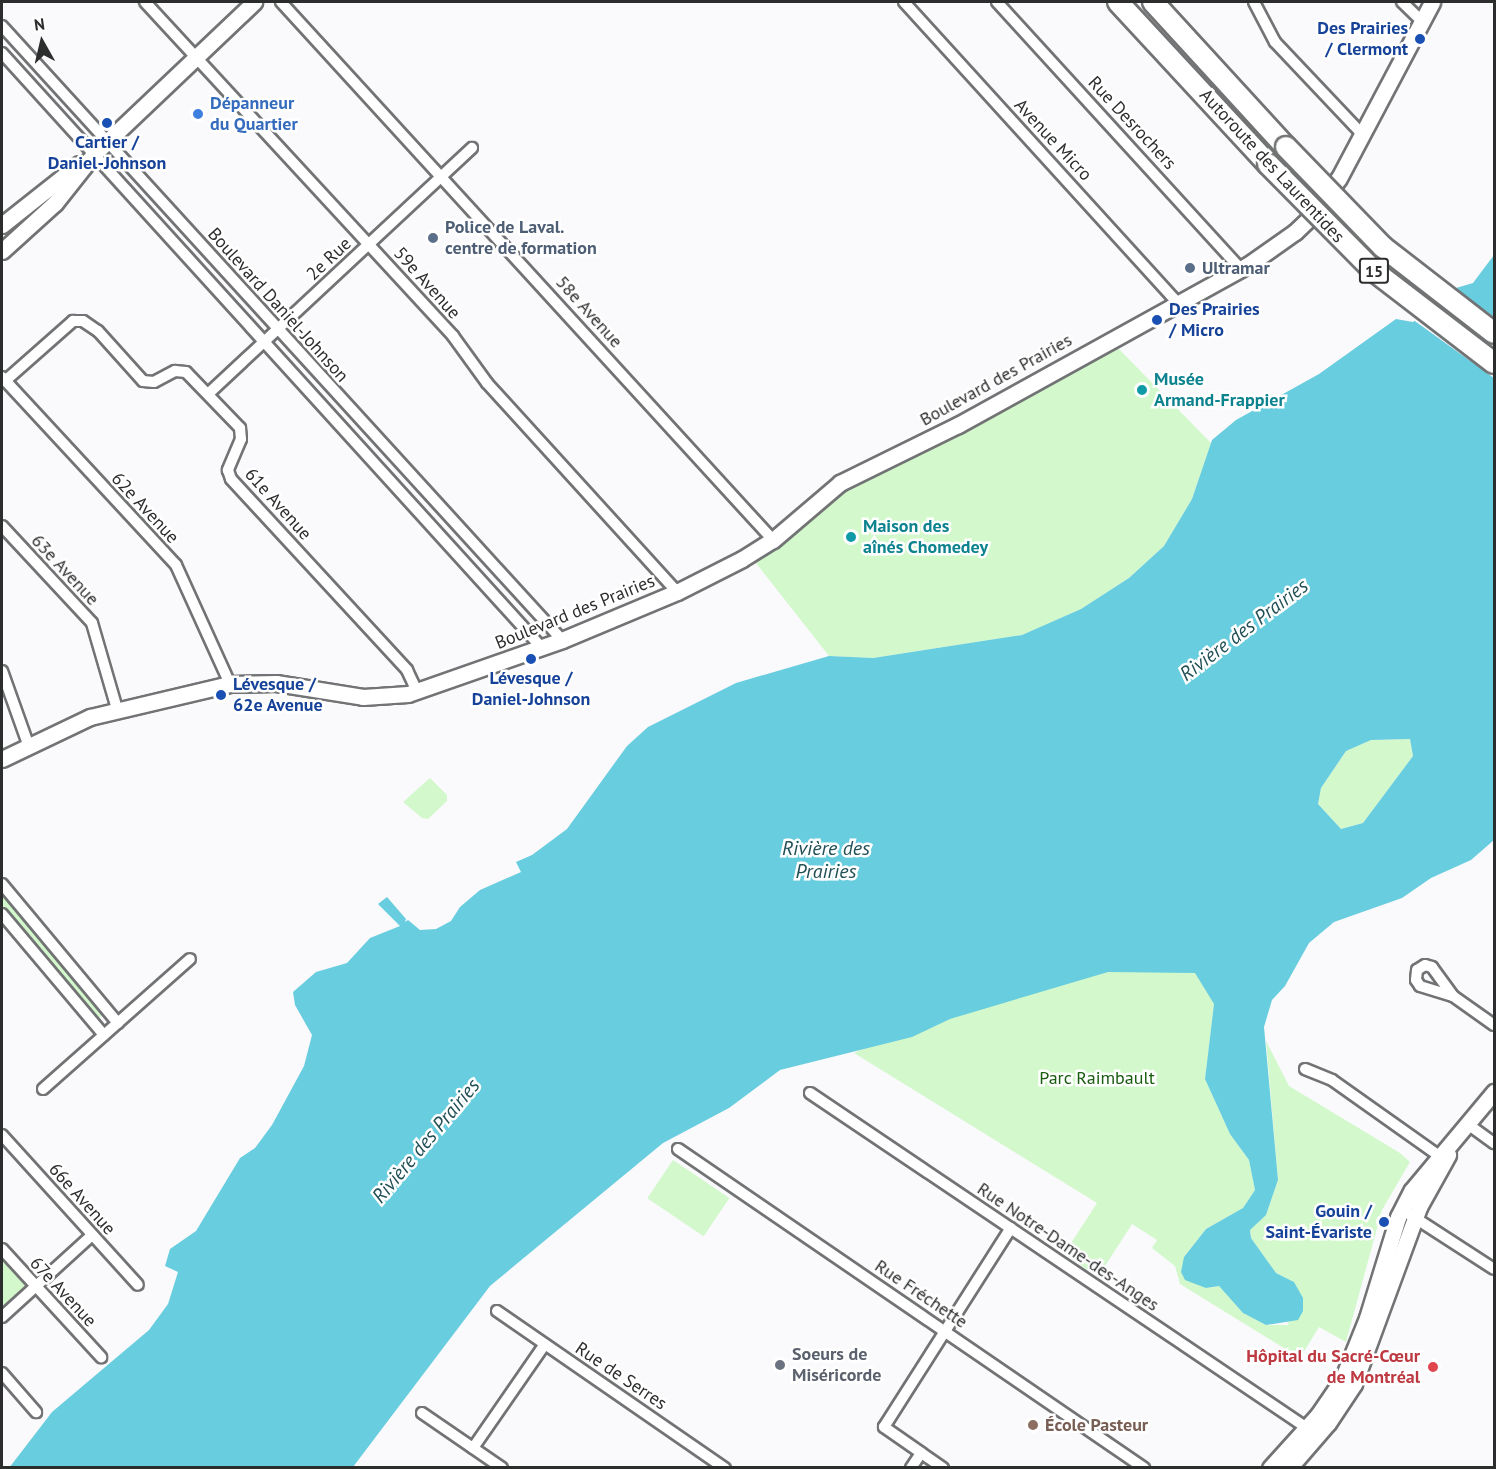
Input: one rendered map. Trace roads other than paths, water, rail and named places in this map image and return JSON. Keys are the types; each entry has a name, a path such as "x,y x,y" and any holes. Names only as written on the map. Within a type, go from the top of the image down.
{"highway":[{"name":"Autoroute des Laurentides","path":"1118,2 1268,164 1374,271 1494,363"},
{"name":"Autoroute des Laurentides","path":"1153,2 1286,147 1383,247 1494,333"}],"street":[{"name":"59e Avenue","path":"146,2 453,336 487,383 677,592"},
{"path":"2,251 55,203 107,141 254,2"},
{"name":"58e Avenue","path":"282,2 773,540"},
{"name":"Avenue Micro","path":"904,2 1177,302"},
{"name":"Rue Desrochers","path":"996,2 1241,269"},
{"path":"1254,2 1275,42 1362,134"},
{"path":"1402,2 1422,21"},
{"name":"Boulevard des Prairies","path":"2,759 28,744 117,709 230,684 276,683 373,698 417,691 542,648 677,592 773,540 840,483 958,425 1177,302 1241,269 1282,242 1318,210 1362,134 1432,2"},
{"name":"Boulevard Daniel-Johnson","path":"2,26 562,640"},
{"name":"Boulevard Daniel-Johnson","path":"17,43 2,54 542,648"},
{"name":"2e Rue","path":"208,394 472,148"},
{"path":"2,225 41,190 94,154"},
{"path":"166,233 179,220"},
{"name":"61e Avenue","path":"4,378 73,321 83,321 98,331 143,381 154,382 175,371 186,372 240,428 241,439 228,470 231,479 407,670 417,691"},
{"name":"62e Avenue","path":"4,378 176,565 230,684"},
{"path":"339,424 354,412"},
{"path":"427,521 442,509"},
{"name":"63e Avenue","path":"2,526 92,624 117,709"},
{"path":"2,671 28,744"},
{"path":"2,884 118,1023"},
{"path":"2,914 104,1035"},
{"path":"43,1089 190,959"},
{"path":"1453,996 1494,1025"},
{"path":"1305,1070 1332,1080 1442,1158"},
{"path":"1270,1467 1307,1428 1347,1370 1401,1211 1417,1182 1442,1158 1494,1092"},
{"name":"Rue Notre-Dame-des-Anges","path":"810,1093 1307,1428"},
{"path":"1465,1130 1494,1143"},
{"name":"66e Avenue","path":"2,1135 138,1285"},
{"name":"Rue Fréchette","path":"678,1149 1144,1467"},
{"path":"1289,1467 1328,1423 1357,1379 1415,1217 1442,1158"},
{"path":"1401,1211 1415,1217 1494,1269"},
{"path":"943,1467 884,1428 1011,1228"},
{"path":"2,1317 92,1234"},
{"name":"67e Avenue","path":"2,1249 101,1357"},
{"name":"Rue de Serres","path":"497,1311 726,1467"},
{"path":"473,1448 545,1344"},
{"path":"2,1374 36,1412"},
{"path":"422,1413 502,1467"},
{"path":"911,1467 921,1453"}],"water":[{"name":"Rivière des Prairies","path":"1494,255 1494,840 1471,860 1431,878 1402,898 1334,922 1309,943 1285,986 1272,1000 1264,1027 1278,1180 1266,1215 1250,1230 1251,1238 1276,1273 1294,1282 1303,1298 1303,1311 1298,1320 1266,1325 1243,1313 1219,1286 1206,1288 1185,1280 1181,1272 1184,1257 1206,1229 1243,1208 1255,1190 1249,1160 1230,1134 1205,1079 1214,1004 1195,973 1108,972 950,1019 912,1037 780,1070 729,1108 663,1143 490,1286 353,1467 9,1468 52,1412 149,1330 168,1304 178,1272 165,1266 170,1249 196,1231 240,1158 255,1148 272,1125 304,1066 312,1035 295,1005 293,992 316,972 347,963 370,938 400,926 378,904 387,897 406,919 405,922 408,920 420,930 436,929 451,921 460,907 480,890 521,872 516,862 532,855 567,829 627,746 648,727 736,683 829,656 873,658 1022,635 1081,609 1129,578 1164,546 1192,499 1212,440 1236,420 1319,374 1396,319 1413,322 1456,288 1473,283","holes":["1410,739 1413,756 1363,823 1341,829 1318,804 1321,788 1346,751 1371,740"]}],"place":[{"name":"Des Prairies / Clermont","path":"1420,39"},
{"name":"Dépanneur du Quartier","path":"198,114"},
{"name":"Cartier / Daniel-Johnson","path":"107,123"},
{"name":"Police de Laval. centre de formation","path":"433,238"},
{"name":"Ultramar","path":"1190,268"},
{"name":"Des Prairies / Micro","path":"1157,320"},
{"name":"Musée Armand-Frappier","path":"1142,390"},
{"name":"Maison des aînés Chomedey","path":"851,537"},
{"name":"Lévesque / Daniel-Johnson","path":"531,659"},
{"name":"Lévesque / 62e Avenue","path":"221,695"},
{"name":"Gouin / Saint-Évariste","path":"1384,1222"},
{"name":"Soeurs de Miséricorde","path":"780,1365"},
{"name":"Hôpital du Sacré-Cœur de Montréal","path":"1433,1367"},
{"name":"École Pasteur","path":"1033,1425"}],"park label":[{"name":"Parc Raimbault","path":"1097,1078"}]}
